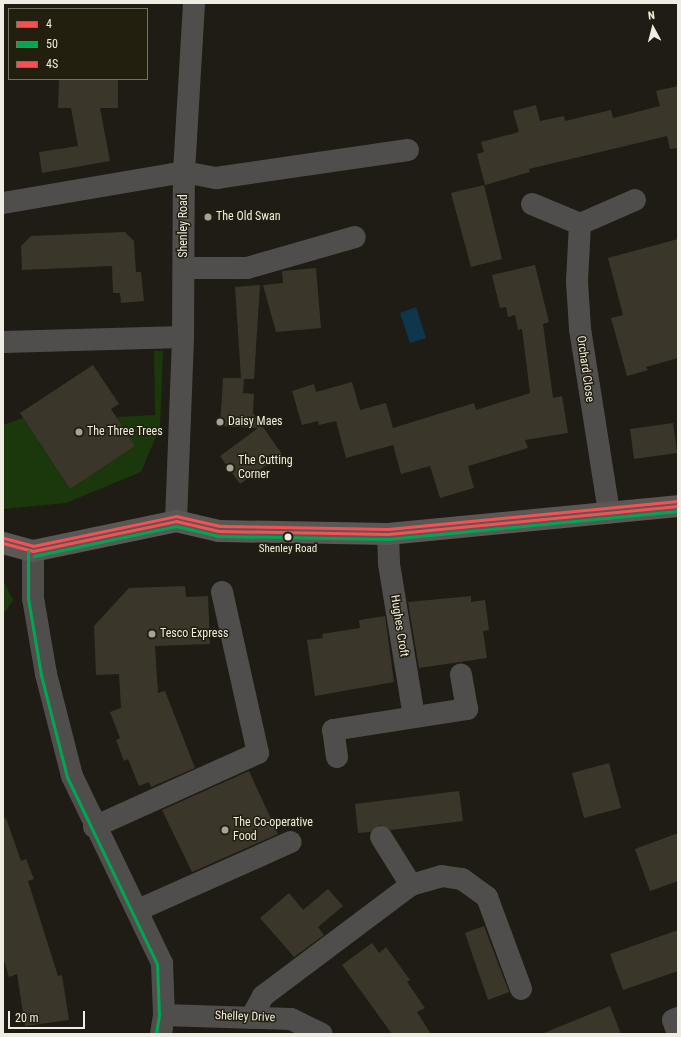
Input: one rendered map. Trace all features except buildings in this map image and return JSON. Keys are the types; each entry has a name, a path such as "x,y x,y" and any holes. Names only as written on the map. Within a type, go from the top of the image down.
{"main road":[{"path":"3,543 33,551 176,521 219,531 388,534 678,506"}],"street":[{"name":"Shenley Road","path":"176,521 184,338 184,172 194,3"},
{"path":"3,203 184,172 216,178 408,150"},
{"path":"532,204 580,224 634,200"},
{"name":"Orchard Close","path":"580,224 577,282 580,329 608,513"},
{"path":"184,268 247,268 355,237"},
{"path":"3,342 184,338"},
{"name":"Hughes Croft","path":"388,534 389,564 414,717"},
{"path":"33,551 33,598 46,674 72,776 94,827 138,910 162,963 163,1025"},
{"path":"94,827 258,753 222,592"},
{"path":"338,757 333,730 467,709 461,675"},
{"path":"381,837 411,885"},
{"path":"138,910 291,842"},
{"path":"252,1016 262,996 411,885 442,876 462,879 487,897 521,989"},
{"name":"Shelley Drive","path":"163,1025 252,1016 291,1019 322,1034"},
{"path":"678,1018 673,1020 678,1034"}],"green space":[{"path":"154,351 163,351 160,427 141,472 66,503 3,509 3,425 23,418 70,489 135,446 116,417 155,415"},
{"path":"3,580 13,600 3,615"}],"water":[{"path":"416,307 426,338 410,343 400,313"}],"transit line":[{"name":"4S","path":"4,538 33,546 176,516 220,526 388,529 678,501"},
{"name":"4","path":"3,543 33,551 176,521 219,531 388,534 678,506"},
{"name":"50","path":"34,556 176,526 219,536 388,539 678,511"},
{"name":"50","path":"28,551 28,598 41,675 67,777 157,964 159,1015 156,1033"}],"place":[{"name":"The Old Swan","path":"208,217"},
{"name":"Daisy Maes","path":"220,422"},
{"name":"The Three Trees","path":"79,432"},
{"name":"The Cutting Corner","path":"230,468"},
{"name":"Shenley Road","path":"288,537"},
{"name":"Tesco Express","path":"152,634"},
{"name":"The Co-operative Food","path":"225,830"}]}
